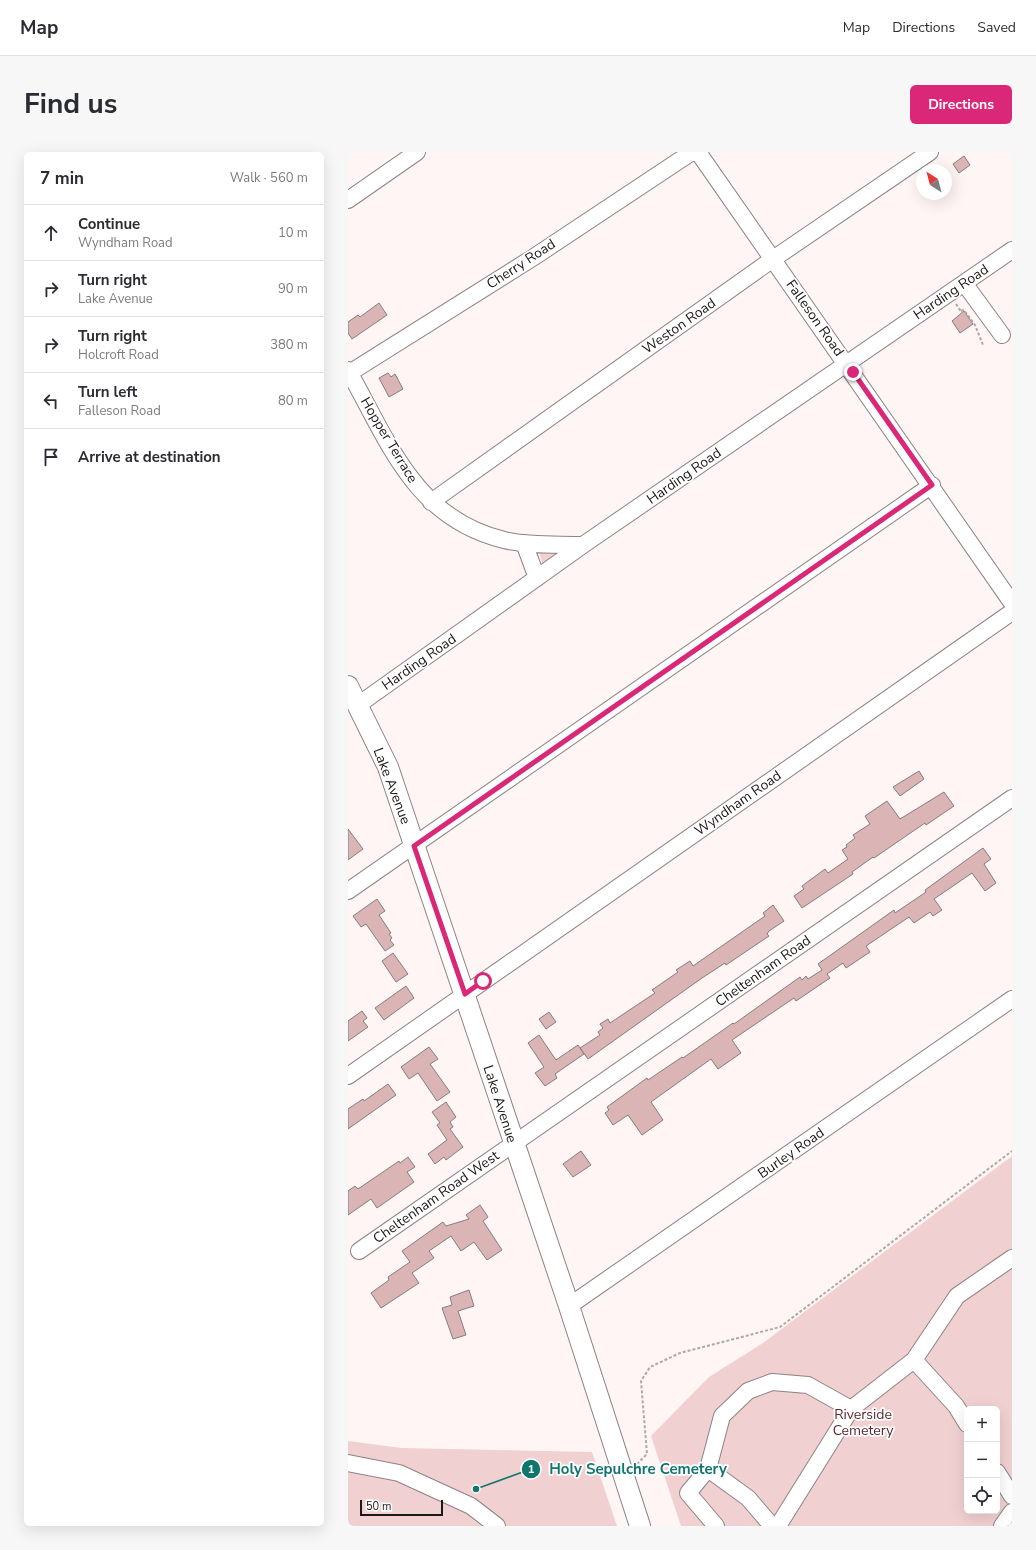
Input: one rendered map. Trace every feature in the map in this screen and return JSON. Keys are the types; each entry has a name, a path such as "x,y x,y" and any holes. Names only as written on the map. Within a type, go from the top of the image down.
{"main road":[{"name":"Lake Avenue","path":"352,697 388,767 569,1306 640,1526"}],"street":[{"path":"348,200 417,152"},
{"name":"Cherry Road","path":"349,372 534,257 692,152"},
{"name":"Falleson Road","path":"698,152 932,485 1012,603"},
{"name":"Weston Road","path":"431,502 773,259 930,152"},
{"name":"Harding Road","path":"352,697 537,578 1012,250"},
{"path":"964,283 1002,335"},
{"name":"Hopper Terrace","path":"349,372 400,464 415,485 431,502 454,520 475,530 506,540 524,543 583,545"},
{"path":"348,891 932,485"},
{"path":"524,543 537,578"},
{"name":"Wyndham Road","path":"348,1076 1012,612"},
{"name":"Cheltenham Road","path":"514,1144 1012,798"},
{"name":"Burley Road","path":"569,1306 1012,999"},
{"name":"Cheltenham Road West","path":"359,1251 514,1144"},
{"path":"778,1526 851,1409 914,1360 957,1296 1008,1264"},
{"path":"914,1360 956,1406 964,1419"},
{"path":"716,1526 688,1493 708,1469 722,1416 748,1391 772,1382 808,1385 851,1409"},
{"path":"348,1463 399,1473 471,1506 497,1526"},
{"path":"708,1469 748,1498 765,1515 772,1526"},
{"path":"1000,1477 1012,1496"},
{"path":"1002,1526 1012,1512"}],"path":[{"path":"954,301 962,312 964,310 975,325 983,346"},
{"path":"637,1464 647,1454 641,1381 650,1367 680,1353 780,1327 1012,1151"}],"green space":[{"path":"565,549 543,565 539,552"},
{"name":"Riverside Cemetery","path":"1012,1156 1012,1526 681,1526 651,1436 709,1377 763,1343"},
{"path":"348,1441 402,1448 592,1452 617,1526 348,1526"}],"building":[{"path":"964,156 970,165 959,173 953,164"},
{"path":"379,303 387,315 352,339 348,333 348,322 358,315 360,317"},
{"path":"964,311 973,324 960,333 952,321"},
{"path":"388,373 391,377 395,374 403,389 389,397 379,378"},
{"path":"919,771 924,779 900,796 893,787"},
{"path":"944,792 954,806 926,825 925,823 874,858 873,857 852,872 853,874 802,908 794,896 804,889 802,886 825,869 828,873 848,859 842,850 855,838 853,835 870,824 865,816 887,801 900,819"},
{"path":"348,829 363,849 348,860"},
{"path":"983,848 991,859 984,864 996,883 985,891 972,873 934,899 942,910 933,916 930,912 914,923 909,917 866,946 870,952 846,968 843,963 827,974 830,978 796,1001 794,998 732,1040 741,1053 718,1069 711,1059 651,1102 663,1120 642,1135 628,1115 613,1125 605,1113 609,1110 607,1107 647,1078 648,1080 682,1057 683,1058 733,1023 734,1024 800,977 802,980 806,976 808,979 822,970 818,964 894,910 895,913 926,892 925,890"},
{"path":"377,899 385,911 379,915 391,933 389,934 392,938 390,940 394,945 385,951 366,924 361,927 353,916"},
{"path":"773,905 784,921 769,931 767,934 769,936 726,965 725,963 702,978 588,1059 580,1048 600,1035 598,1032 603,1028 600,1024 608,1019 610,1023 655,993 652,990 678,972 676,970 690,961 693,966 765,916 763,913"},
{"path":"393,953 408,974 396,982 382,961"},
{"path":"406,986 414,998 384,1020 375,1008"},
{"path":"362,1011 367,1018 363,1021 368,1027 348,1041 348,1021"},
{"path":"549,1012 556,1022 546,1029 539,1019"},
{"path":"539,1035 556,1060 578,1045 584,1054 555,1074 557,1078 545,1086 535,1073 544,1067 528,1043"},
{"path":"429,1047 438,1059 430,1064 450,1092 437,1101 418,1073 409,1079 401,1067"},
{"path":"388,1084 396,1095 348,1129 348,1109 363,1099 364,1101"},
{"path":"446,1102 456,1117 450,1122 453,1127 450,1129 463,1147 446,1160 444,1157 435,1164 428,1154 447,1140 437,1125 440,1123 432,1112"},
{"path":"581,1151 591,1165 573,1177 563,1164"},
{"path":"408,1157 415,1167 407,1172 414,1182 377,1208 371,1199 348,1215 348,1191 355,1186 358,1189 399,1161 400,1163"},
{"path":"480,1205 488,1217 483,1221 502,1250 487,1260 474,1242 461,1251 451,1236 429,1251 434,1258 412,1273 419,1283 381,1308 371,1293 389,1280 388,1277 410,1262 402,1251 443,1222 446,1226 469,1219 466,1215"},
{"path":"469,1290 474,1306 458,1311 466,1335 453,1339 442,1308 452,1305 450,1297"}],"place":[{"name":"Holy Sepulchre Cemetery","path":"476,1489"}],"route":[{"path":"483,981 465,994 414,846 932,485 853,372"}]}
